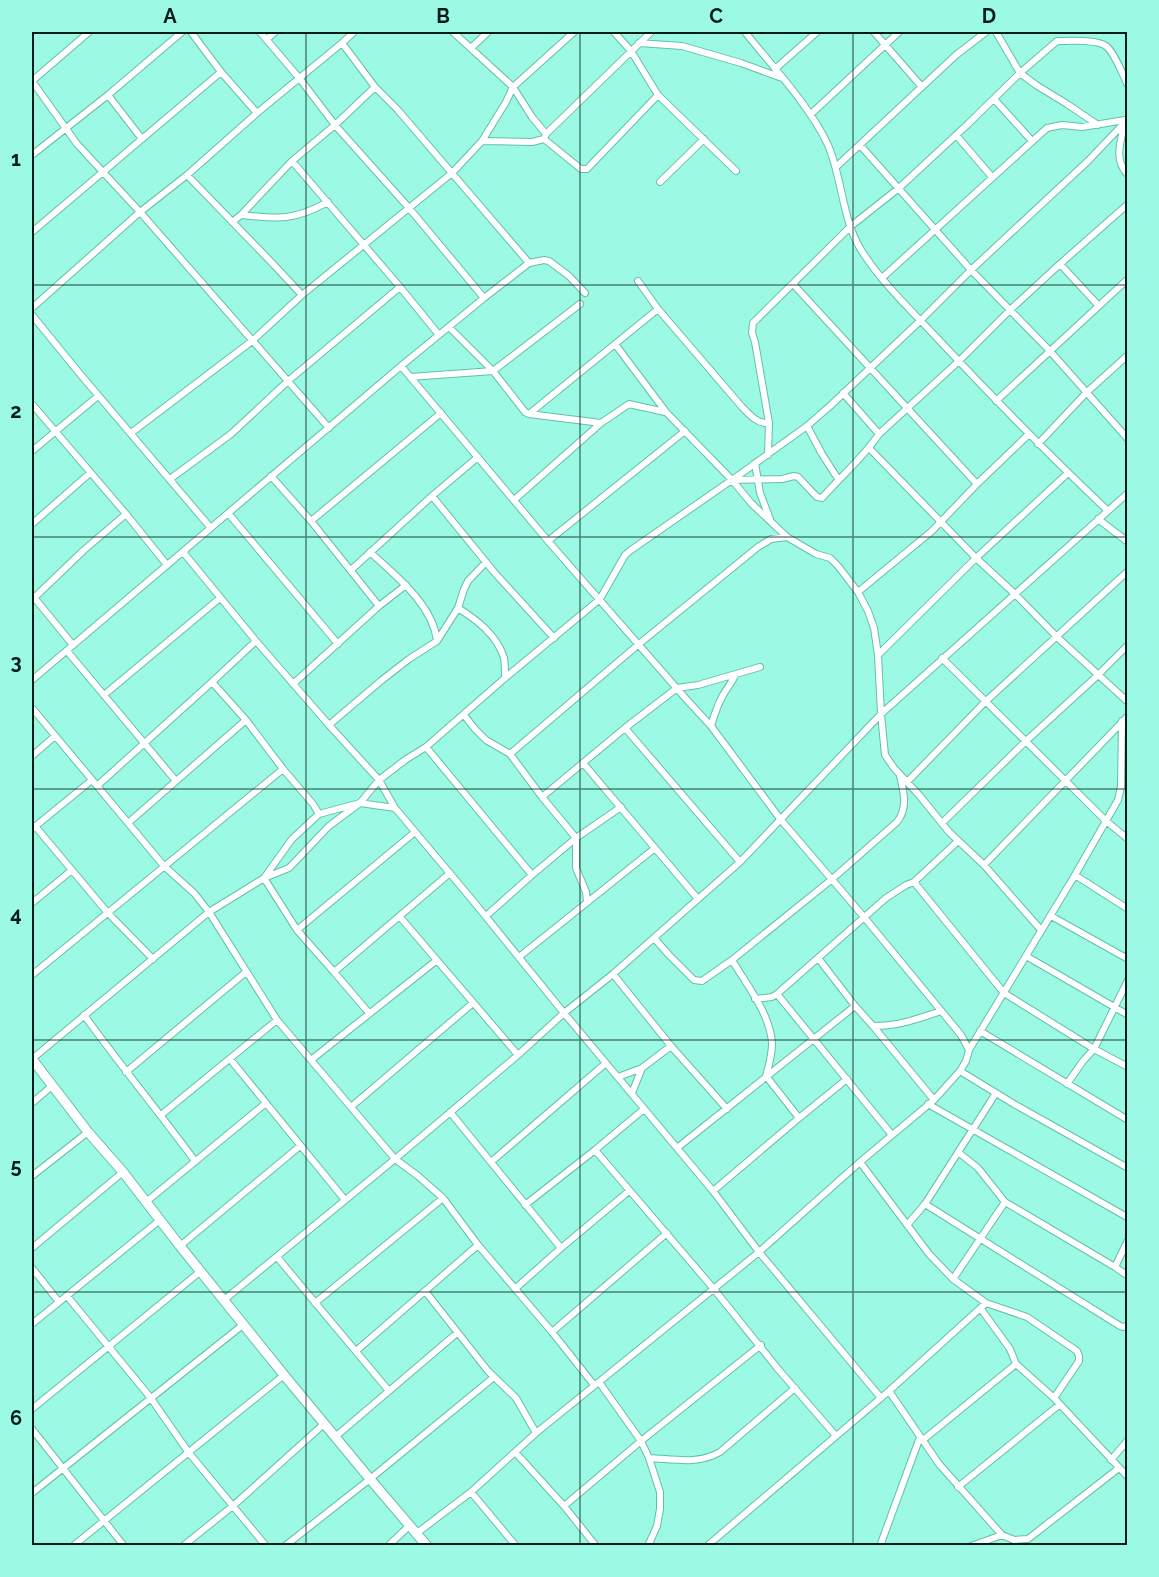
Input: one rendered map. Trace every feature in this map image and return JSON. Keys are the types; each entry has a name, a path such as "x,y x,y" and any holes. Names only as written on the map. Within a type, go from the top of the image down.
{"street":[{"path":"89,32 32,81 65,128 329,428"},
{"path":"32,155 182,32"},
{"path":"191,32 221,72 257,113"},
{"path":"260,32 335,125 409,208 484,298"},
{"path":"267,39 275,32"},
{"path":"32,308 140,212 187,175 354,32"},
{"path":"453,32 513,87 545,136 581,169 587,169 658,95"},
{"path":"471,48 488,32"},
{"path":"130,433 252,341 302,296 452,173 482,141 507,102 513,87 574,32"},
{"path":"614,32 631,51 658,95 736,171"},
{"path":"482,141 532,142 545,136 651,32"},
{"path":"745,32 811,114 828,144 851,226 862,252 882,278 959,361 1038,444 1107,511"},
{"path":"775,69 817,32"},
{"path":"874,32 922,87"},
{"path":"811,114 899,32"},
{"path":"836,167 922,87 986,32"},
{"path":"996,32 1020,73 1098,125"},
{"path":"768,455 769,423 752,333 753,323 851,226 899,188 1057,41 1094,42 1106,46 1128,85"},
{"path":"342,43 375,87 398,109 529,263"},
{"path":"638,43 682,45 782,78"},
{"path":"32,232 221,72"},
{"path":"232,222 292,161 375,87"},
{"path":"108,95 142,139"},
{"path":"994,99 1032,141"},
{"path":"882,278 1051,126 1082,127 1126,119"},
{"path":"1126,119 1119,161 1121,168 1128,175"},
{"path":"427,1545 284,1375 32,1059 209,912 264,878 288,868 329,826 360,803 379,780 426,747 600,599 630,550 807,426 1088,161 1126,119"},
{"path":"956,135 992,177"},
{"path":"660,182 704,139"},
{"path":"860,145 972,270 1049,350 1128,440"},
{"path":"292,161 439,335"},
{"path":"187,175 302,296"},
{"path":"241,215 291,218 311,212 328,202"},
{"path":"732,480 782,480 794,476 798,477 817,497 822,498 838,479 870,449 879,434 959,361 1010,310 1128,204"},
{"path":"32,680 401,366 529,263 549,261 569,276 585,293"},
{"path":"1060,264 1098,305"},
{"path":"996,400 1128,279"},
{"path":"638,281 658,309 752,417 757,421 769,423"},
{"path":"793,284 977,484"},
{"path":"170,479 231,434 288,381 400,287"},
{"path":"410,377 493,371 580,304"},
{"path":"529,414 658,309"},
{"path":"32,315 210,527"},
{"path":"449,327 493,371 518,404 529,414 601,423"},
{"path":"615,344 666,412 732,480 751,504 787,537 816,554 830,558 858,592 874,628 885,755 958,841 984,865 1041,930"},
{"path":"1038,444 1087,392 1128,355"},
{"path":"401,366 548,541 711,726 781,820 961,1035 969,1050"},
{"path":"843,393 879,434"},
{"path":"32,451 98,396"},
{"path":"32,404 167,565"},
{"path":"514,500 601,423 629,404 666,412"},
{"path":"311,521 441,413"},
{"path":"807,426 838,479"},
{"path":"548,541 685,431"},
{"path":"858,592 941,523 977,484 1029,434"},
{"path":"870,449 1057,638 1128,702"},
{"path":"351,570 478,457"},
{"path":"755,463 760,493 772,522"},
{"path":"32,524 90,472"},
{"path":"878,655 976,558 1068,473"},
{"path":"271,476 311,521 379,606"},
{"path":"224,1300 518,1055 740,862 881,714 1107,511 1125,498 1128,492"},
{"path":"432,496 486,562 554,638"},
{"path":"228,513 338,644"},
{"path":"73,645 33,596 126,514"},
{"path":"1098,519 1128,543"},
{"path":"510,754 764,542 787,537"},
{"path":"183,552 256,641 379,780 395,808 713,1191 759,1252 881,1398"},
{"path":"370,552 406,585 432,619 437,641"},
{"path":"329,725 409,659 437,641 458,608 468,581 486,562"},
{"path":"907,782 986,702 1128,571"},
{"path":"293,684 379,606 406,585"},
{"path":"104,695 220,598"},
{"path":"458,608 474,618 491,634 504,660 505,678"},
{"path":"97,786 256,641"},
{"path":"942,823 1128,645"},
{"path":"67,651 176,781"},
{"path":"942,658 1106,822 1128,839"},
{"path":"542,797 677,688 698,685 760,667"},
{"path":"711,726 723,696 735,675"},
{"path":"212,682 246,720 319,814"},
{"path":"32,708 164,866 194,893 209,912 277,1020 395,1159 443,1198 478,1245 596,1383 641,1441 660,1492 657,1526 648,1545"},
{"path":"464,715 486,740 510,754 576,838 576,868 586,892 587,902"},
{"path":"984,865 1128,716"},
{"path":"128,823 246,720"},
{"path":"417,1533 471,1492 596,1383 759,1252 931,1102 960,1071 980,1031 1076,875 1120,793 1122,721"},
{"path":"625,728 740,862"},
{"path":"32,756 55,736"},
{"path":"426,747 532,875"},
{"path":"583,763 698,899"},
{"path":"32,975 283,769"},
{"path":"654,938 694,980 702,981 732,960 831,880 901,817 904,809 904,792 900,775"},
{"path":"92,780 33,828 107,912 153,959"},
{"path":"264,878 292,839 319,814 360,803 395,808"},
{"path":"486,916 576,838 621,807"},
{"path":"297,930 415,832"},
{"path":"755,999 772,997 777,994 893,893 915,882 958,841"},
{"path":"519,957 655,848"},
{"path":"32,903 72,870"},
{"path":"334,972 450,873"},
{"path":"1076,875 1128,909"},
{"path":"264,878 297,930 369,1013"},
{"path":"915,882 1004,993 1094,1049 1128,1067"},
{"path":"1051,916 1128,959"},
{"path":"400,917 518,1055"},
{"path":"1026,956 1128,1015"},
{"path":"818,958 931,1102 971,1130 1127,1217"},
{"path":"311,1060 437,960"},
{"path":"732,960 770,1028 772,1044 766,1076 799,1118"},
{"path":"126,1072 246,972"},
{"path":"613,974 671,1046 727,1108"},
{"path":"1067,1084 1094,1049 1128,980"},
{"path":"777,994 892,1135"},
{"path":"351,1107 473,1003"},
{"path":"677,1148 855,1006"},
{"path":"873,1026 905,1023 941,1011"},
{"path":"84,1016 195,1161"},
{"path":"161,1115 277,1020"},
{"path":"980,1031 1128,1120"},
{"path":"618,1077 642,1068 671,1046"},
{"path":"230,1059 345,1200"},
{"path":"491,1162 606,1063"},
{"path":"632,1093 642,1068"},
{"path":"960,1071 1128,1168"},
{"path":"713,1191 847,1079"},
{"path":"32,1103 52,1086"},
{"path":"908,1224 925,1204 996,1093"},
{"path":"146,1202 266,1103"},
{"path":"525,1205 644,1109"},
{"path":"450,1112 561,1248"},
{"path":"32,1176 88,1132"},
{"path":"180,1246 300,1146"},
{"path":"595,1150 836,1436"},
{"path":"958,1152 978,1168 1005,1202 1128,1276"},
{"path":"860,1162 929,1254 984,1306 1017,1364 1054,1398 1128,1477"},
{"path":"32,1248 123,1172"},
{"path":"516,1288 629,1191"},
{"path":"315,1303 443,1198"},
{"path":"953,1279 1005,1202"},
{"path":"925,1204 1120,1326 1128,1325"},
{"path":"32,1324 160,1220"},
{"path":"552,1332 667,1233"},
{"path":"1115,1267 1128,1240"},
{"path":"356,1351 478,1245"},
{"path":"277,1257 389,1391"},
{"path":"32,1268 59,1302"},
{"path":"32,1409 201,1272"},
{"path":"425,1291 494,1377 516,1398 536,1433"},
{"path":"67,1296 150,1397 189,1453 266,1545"},
{"path":"707,1545 881,1398 984,1306"},
{"path":"984,1306 1027,1317 1077,1351 1079,1362 1054,1398"},
{"path":"32,1492 244,1324"},
{"path":"335,1437 457,1333"},
{"path":"564,1506 761,1345"},
{"path":"880,1545 922,1438 1017,1364"},
{"path":"73,1545 284,1375"},
{"path":"285,1545 370,1479 494,1377"},
{"path":"649,1458 692,1460 709,1458 720,1452 795,1388"},
{"path":"889,1391 939,1464 958,1487 1002,1535 1014,1540 1028,1539 1119,1468"},
{"path":"958,1487 1059,1405"},
{"path":"183,1545 234,1505 325,1423"},
{"path":"32,1429 124,1545"},
{"path":"1111,1460 1128,1440"},
{"path":"515,1452 596,1545"},
{"path":"471,1492 516,1545"},
{"path":"388,1545 410,1526"},
{"path":"971,1545 1002,1535"}]}
